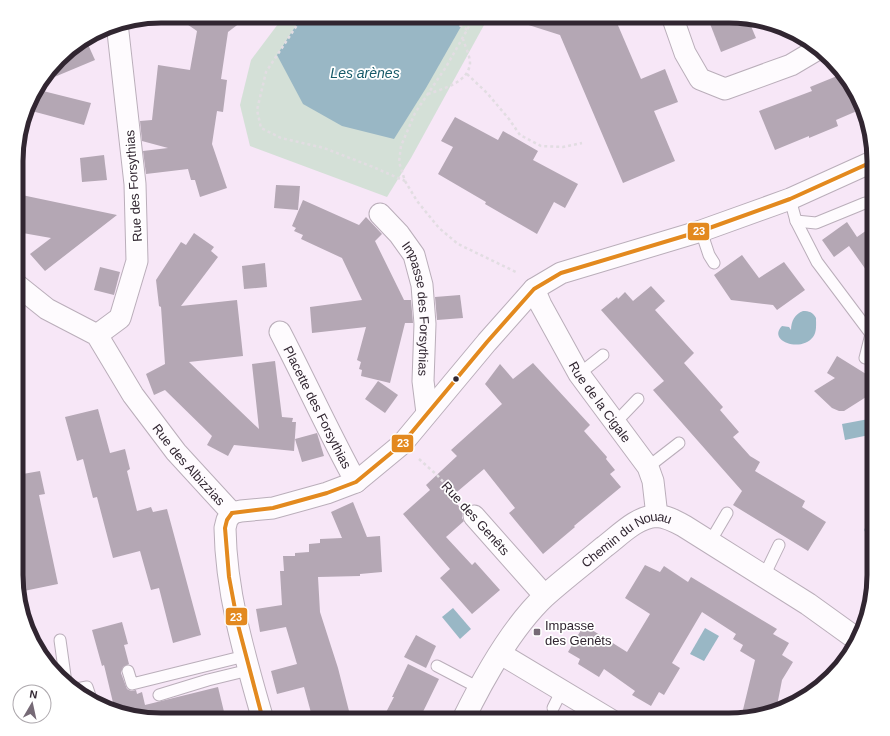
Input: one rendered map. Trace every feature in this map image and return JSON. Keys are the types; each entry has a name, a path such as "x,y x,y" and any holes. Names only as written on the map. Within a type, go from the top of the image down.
{"street":[{"path":"674,23 685,53 700,79 725,89 791,65 813,52"},
{"name":"Rue des Forsythias","path":"97,335 120,318 137,261 135,184 118,30"},
{"path":"232,513 273,508 327,493 356,482 402,444 487,342 534,289 560,273 701,231 790,199 867,164"},
{"name":"Impasse des Forsythias","path":"380,214 399,234 414,256 422,285 425,324 423,381 427,413"},
{"name":"Rue de la Cigale","path":"534,289 541,305 579,374 648,467 653,481 657,516"},
{"path":"23,290 47,309 97,335"},
{"name":"Placette des Forsythias","path":"280,332 301,371 336,447 356,482"},
{"name":"Rue des Albizzias","path":"97,335 133,395 176,452 232,513 227,520 225,528 230,592 260,713"},
{"name":"Rue des Genêts","path":"474,516 545,596"},
{"name":"Chemin du Nouau","path":"466,713 479,688 518,627 545,596 634,524 646,518 657,516 671,519 808,604 853,636"},
{"path":"500,654 557,699 593,713"}],"lane":[{"path":"790,199 796,222 817,262 867,327"},
{"path":"796,222 816,223 865,203"},
{"path":"701,231 709,256 714,263"},
{"path":"865,358 867,351"},
{"path":"579,374 603,355"},
{"path":"615,423 638,400"},
{"path":"648,467 679,442"},
{"path":"710,542 727,513"},
{"path":"764,576 779,545"},
{"path":"60,640 65,674"},
{"path":"128,671 132,684 247,663"},
{"path":"159,695 247,663"},
{"path":"438,666 479,688"},
{"path":"82,688 87,687 88,693"}],"path":[{"path":"298,23 266,72 257,110 261,128 281,138 324,148 405,181"},
{"path":"456,23 468,30"},
{"path":"472,23 415,113 400,146 399,162 405,181 417,201 439,228 458,244 512,269 534,289"},
{"path":"428,94 445,89 467,74 470,62 463,38"},
{"path":"467,74 487,93 509,119 520,135 541,146 563,147 582,143"},
{"name":"Rue des Genêts","path":"402,444 437,475 474,516"}],"shaded area":[{"path":"279,23 485,23 411,158 387,197 250,146 240,105 251,60"}],"water":[{"name":"Les arènes","path":"298,23 463,23 426,88 394,139 342,126 303,104 277,55"},
{"path":"803,311 811,312 816,318 816,330 813,337 808,342 794,345 782,340 779,336 779,331 782,326 789,327 791,330 794,318"},
{"path":"867,419 867,435 845,440 842,424"},
{"path":"453,608 471,629 460,639 442,617"},
{"path":"705,628 719,636 704,661 690,654"}],"building":[{"path":"185,23 240,23 228,32 221,79 227,80 223,112 217,111 212,144 227,188 200,197 195,180 191,180 188,169 146,174 143,151 168,148 142,141 140,121 152,120 158,65 190,70 197,31"},
{"path":"522,23 617,23 641,79 665,69 678,102 654,111 675,161 623,183 560,35"},
{"path":"710,23 738,23 750,25 756,38 721,52"},
{"path":"88,44 95,60 50,79 70,57"},
{"path":"837,76 849,92 857,111 836,120 838,126 775,150 759,111 812,91 810,87"},
{"path":"42,91 91,103 84,125 33,111"},
{"path":"455,117 498,140 503,131 538,151 533,160 578,184 565,208 554,202 537,234 485,204 486,202 438,174 453,147 441,141"},
{"path":"104,155 107,180 82,182 80,158"},
{"path":"276,185 300,186 298,210 274,208"},
{"path":"23,195 117,215 45,271 30,254 51,238 23,233"},
{"path":"303,200 359,225 366,217 382,234 375,241 404,300 411,300 413,323 405,323 390,383 361,376 362,370 359,369 361,362 357,360 366,327 312,333 310,307 362,300 342,258 301,239 303,235 294,231 296,228 292,226"},
{"path":"847,222 857,237 867,230 867,271 849,246 834,257 822,240"},
{"path":"194,233 214,247 211,251 218,257 181,306 237,300 243,356 189,362 259,429 252,364 275,361 282,417 293,418 292,422 296,422 294,451 234,445 228,456 207,445 212,436 165,390 154,395 146,374 165,364 161,307 159,306 156,280 181,242 186,245"},
{"path":"742,255 759,278 784,262 805,290 777,310 773,305 731,300 714,275"},
{"path":"265,263 267,287 244,289 242,266"},
{"path":"100,267 120,272 114,295 94,290"},
{"path":"651,286 665,301 655,310 694,353 684,363 723,407 720,410 739,432 733,437 750,456 760,462 755,471 805,501 802,507 826,522 808,551 733,505 742,491 653,390 664,381 601,310 617,297 618,299 625,292 633,301"},
{"path":"460,295 463,318 437,320 435,297"},
{"path":"837,356 867,375 867,396 844,411 839,411 832,408 814,391 835,378 827,373"},
{"path":"533,363 590,425 584,431 607,457 606,459 615,470 610,474 621,487 543,554 509,513 515,508 484,469 451,497 463,511 462,518 464,521 446,537 472,565 475,562 500,590 472,614 440,578 450,569 403,514 430,490 426,485 457,456 451,450 502,404 485,384 500,364 513,379"},
{"path":"378,381 398,395 385,413 365,399"},
{"path":"98,409 110,453 125,449 130,469 127,471 137,511 151,507 153,512 167,509 201,635 173,643 159,588 151,590 140,551 113,558 97,497 93,498 83,459 77,461 65,417"},
{"path":"317,433 324,456 302,462 295,439"},
{"path":"40,471 45,494 39,495 58,584 24,591 23,584 23,474"},
{"path":"353,502 367,537 380,536 382,572 360,574 360,576 318,577 320,612 338,668 349,713 311,713 304,687 277,694 271,671 297,664 286,627 260,632 256,609 282,605 280,571 284,571 283,556 295,556 295,553 309,552 309,544 320,543 320,539 342,538 331,512"},
{"path":"645,565 660,572 664,566 688,582 691,577 777,629 773,634 789,643 782,655 793,662 782,680 777,704 742,712 755,660 740,651 743,645 733,639 736,634 702,612 672,663 680,668 664,695 659,692 651,706 632,695 635,691 604,669 599,677 578,664 580,659 568,652 584,625 627,652 650,614 625,598"},
{"path":"122,622 128,644 124,645 129,664 123,667 121,673 127,689 131,691 136,690 137,694 142,692 145,705 218,687 224,713 152,713 113,704 104,665 102,666 92,630"},
{"path":"416,635 436,646 426,668 404,657"},
{"path":"408,664 439,679 422,713 386,713 394,697 392,697"}],"transit line":[{"name":"23","path":"232,513 273,508 327,493 356,482 402,444 487,342 534,289 561,273 701,231 790,199 867,164"},
{"name":"23","path":"232,513 227,520 225,528 229,577 238,625 261,713"}],"place":[{"name":"Impasse des Genêts","path":"537,632"}]}
